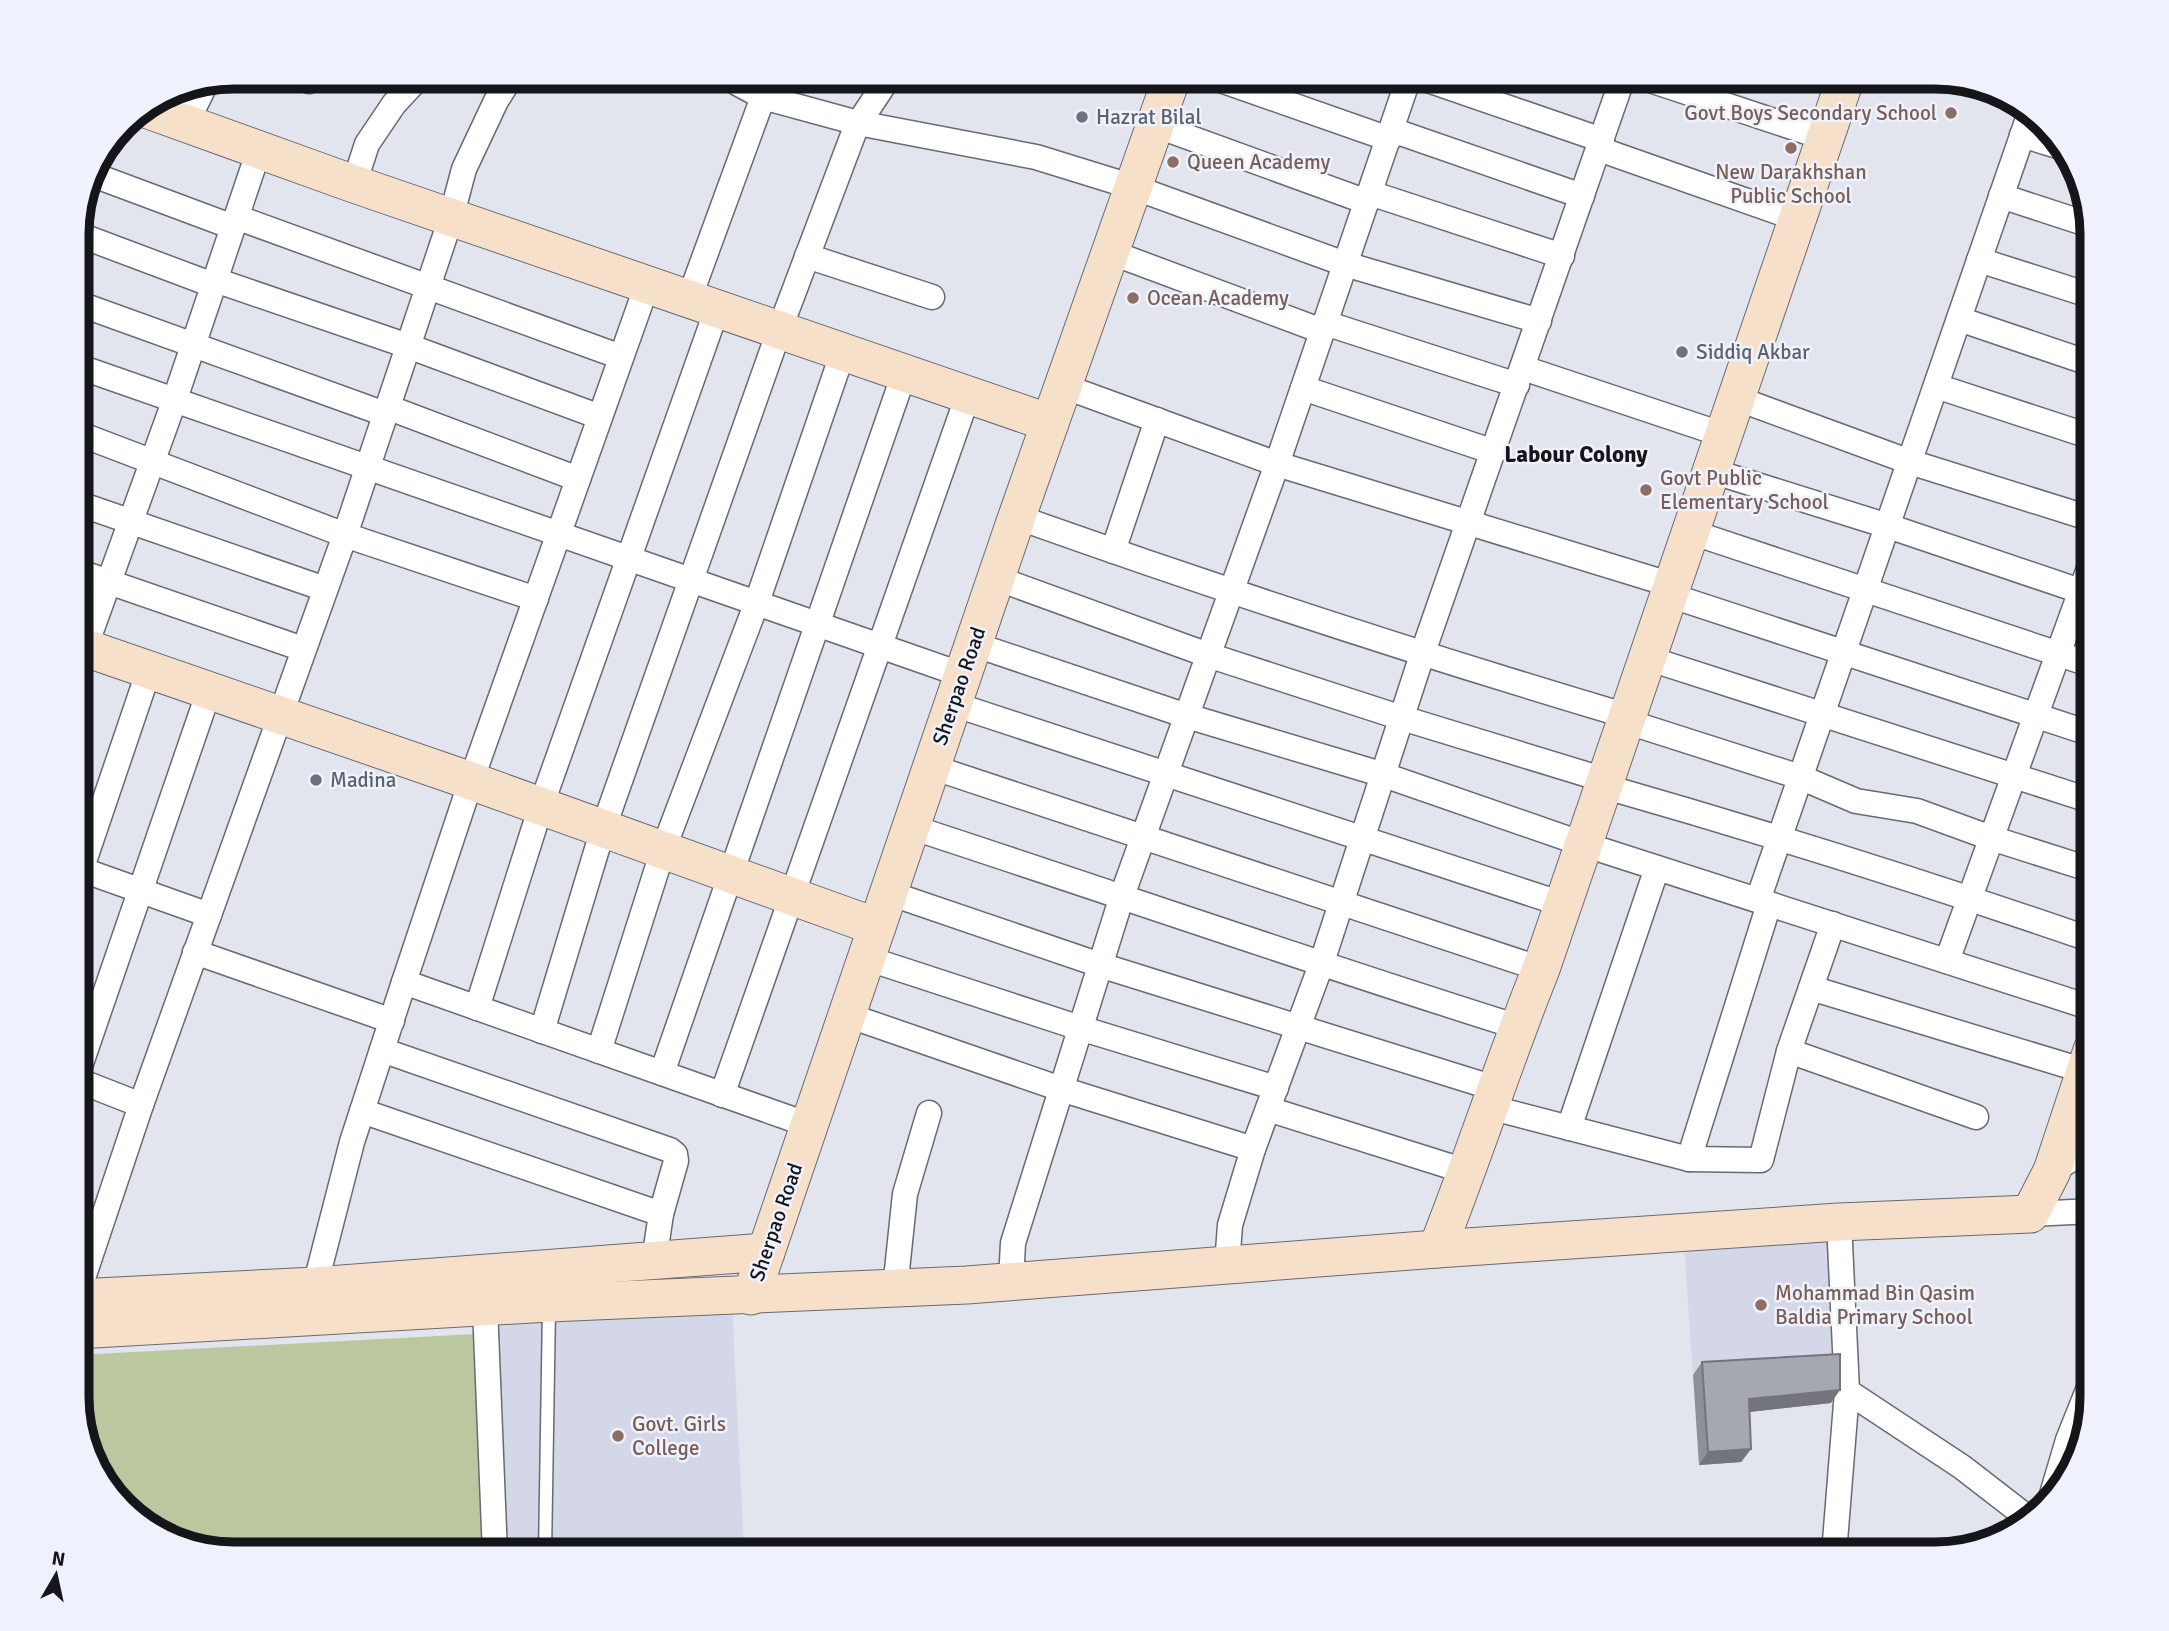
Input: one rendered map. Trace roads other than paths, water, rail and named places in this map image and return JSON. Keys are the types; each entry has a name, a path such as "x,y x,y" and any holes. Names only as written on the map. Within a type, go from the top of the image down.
{"street":[{"path":"354,184 367,144 394,104 408,89"},
{"path":"90,1239 141,1105 345,535 452,218 464,169 504,89"},
{"path":"744,89 763,97 858,123 1037,157 1133,187 1345,264 1539,321"},
{"path":"542,1031 603,829 779,331 858,123 881,89"},
{"name":"Sherpao Road","path":"751,1296 1017,517 1168,89"},
{"path":"1249,89 1582,196"},
{"path":"1011,1281 1013,1243 1122,896 1277,464 1405,89"},
{"path":"1451,89 1798,219"},
{"path":"1227,1265 1230,1225 1253,1149 1321,965 1423,655 1619,89"},
{"path":"1677,89 1825,138"},
{"path":"1437,1249 1468,1172 1541,969 1841,89"},
{"path":"186,124 201,93"},
{"path":"477,1008 541,806 631,557 763,97"},
{"path":"156,113 354,184 1050,423"},
{"path":"1689,1159 1780,837 2027,122"},
{"path":"1155,125 1368,198 1562,256"},
{"path":"2022,135 2047,143"},
{"path":"90,628 175,399 259,150"},
{"path":"101,177 428,288 621,358"},
{"path":"2001,196 2079,222"},
{"path":"90,239 214,283 408,346 600,417"},
{"path":"1110,252 1324,327 1520,377 1724,435"},
{"path":"807,256 932,297"},
{"path":"1979,260 2080,292"},
{"path":"315,1286 362,1111 404,982 471,781 647,285"},
{"path":"90,308 578,479"},
{"path":"1959,319 2080,360"},
{"path":"598,1051 663,850 757,602 843,352"},
{"path":"90,370 963,674 1166,776 1362,836 1562,904"},
{"path":"662,1073 904,374"},
{"path":"1063,386 1277,464 1469,523 2080,730"},
{"path":"1936,386 2080,433"},
{"path":"1303,388 1494,452"},
{"path":"722,1095 968,395"},
{"path":"1736,398 1910,462 2080,515"},
{"path":"1112,551 1157,420"},
{"path":"90,438 345,535 536,599"},
{"path":"1712,471 1888,526 2080,591"},
{"path":"90,508 325,589"},
{"path":"1017,517 1231,593 1800,777 1856,801 1917,811 2080,866"},
{"path":"1691,532 2080,661"},
{"path":"90,576 303,649"},
{"path":"996,579 1208,655 1970,898 2080,936"},
{"path":"1947,961 2058,654 2080,606"},
{"path":"90,656 149,670 471,781 791,896 871,942 1080,1028 1468,1172"},
{"path":"1647,658 2080,798"},
{"path":"90,841 149,670"},
{"path":"963,674 1186,716 1384,775 1583,844 2080,1004"},
{"path":"90,1038 209,691"},
{"path":"932,766 1541,969"},
{"path":"911,827 1321,965 1518,1027"},
{"path":"1569,1128 1657,868"},
{"path":"90,876 209,915"},
{"path":"888,893 1100,965 1298,1026 1569,1128 1689,1159 1761,1160 1789,1051 1833,924"},
{"path":"195,952 392,1021"},
{"path":"404,982 809,1125"},
{"path":"1811,988 2080,1058"},
{"path":"847,1015 1061,1089 1253,1149"},
{"path":"382,1050 670,1150 675,1154 676,1161 661,1214 654,1261"},
{"path":"1789,1051 1976,1117"},
{"path":"90,1085 141,1105"},
{"path":"2030,1214 2052,1171 2080,1085"},
{"path":"362,1111 661,1214"},
{"path":"895,1289 905,1194 929,1113"},
{"path":"2052,1171 2080,1154"},
{"path":"90,1329 549,1303 895,1289 1839,1222 2080,1212"},
{"path":"1835,1542 1847,1391 1839,1222"},
{"path":"90,1296 315,1286 766,1252"},
{"path":"485,1307 495,1542"},
{"path":"1847,1391 1962,1467 2021,1513"},
{"path":"2059,1471 2078,1415"}],"lane":[{"path":"545,1542 549,1303"}],"place":[{"name":"Govt Boys Secondary School","path":"1951,113"},
{"name":"Hazrat Bilal","path":"1082,117"},
{"name":"New Darakhshan Public School","path":"1791,148"},
{"name":"Queen Academy","path":"1173,162"},
{"name":"Ocean Academy","path":"1133,298"},
{"name":"Siddiq Akbar","path":"1682,352"},
{"name":"Govt Public Elementary School","path":"1646,490"},
{"name":"Madina","path":"316,780"},
{"name":"Mohammad Bin Qasim Baldia Primary School","path":"1761,1305"},
{"name":"Govt. Girls College","path":"618,1436"}],"district":[{"name":"Labour Colony","path":"1576,454"}]}
